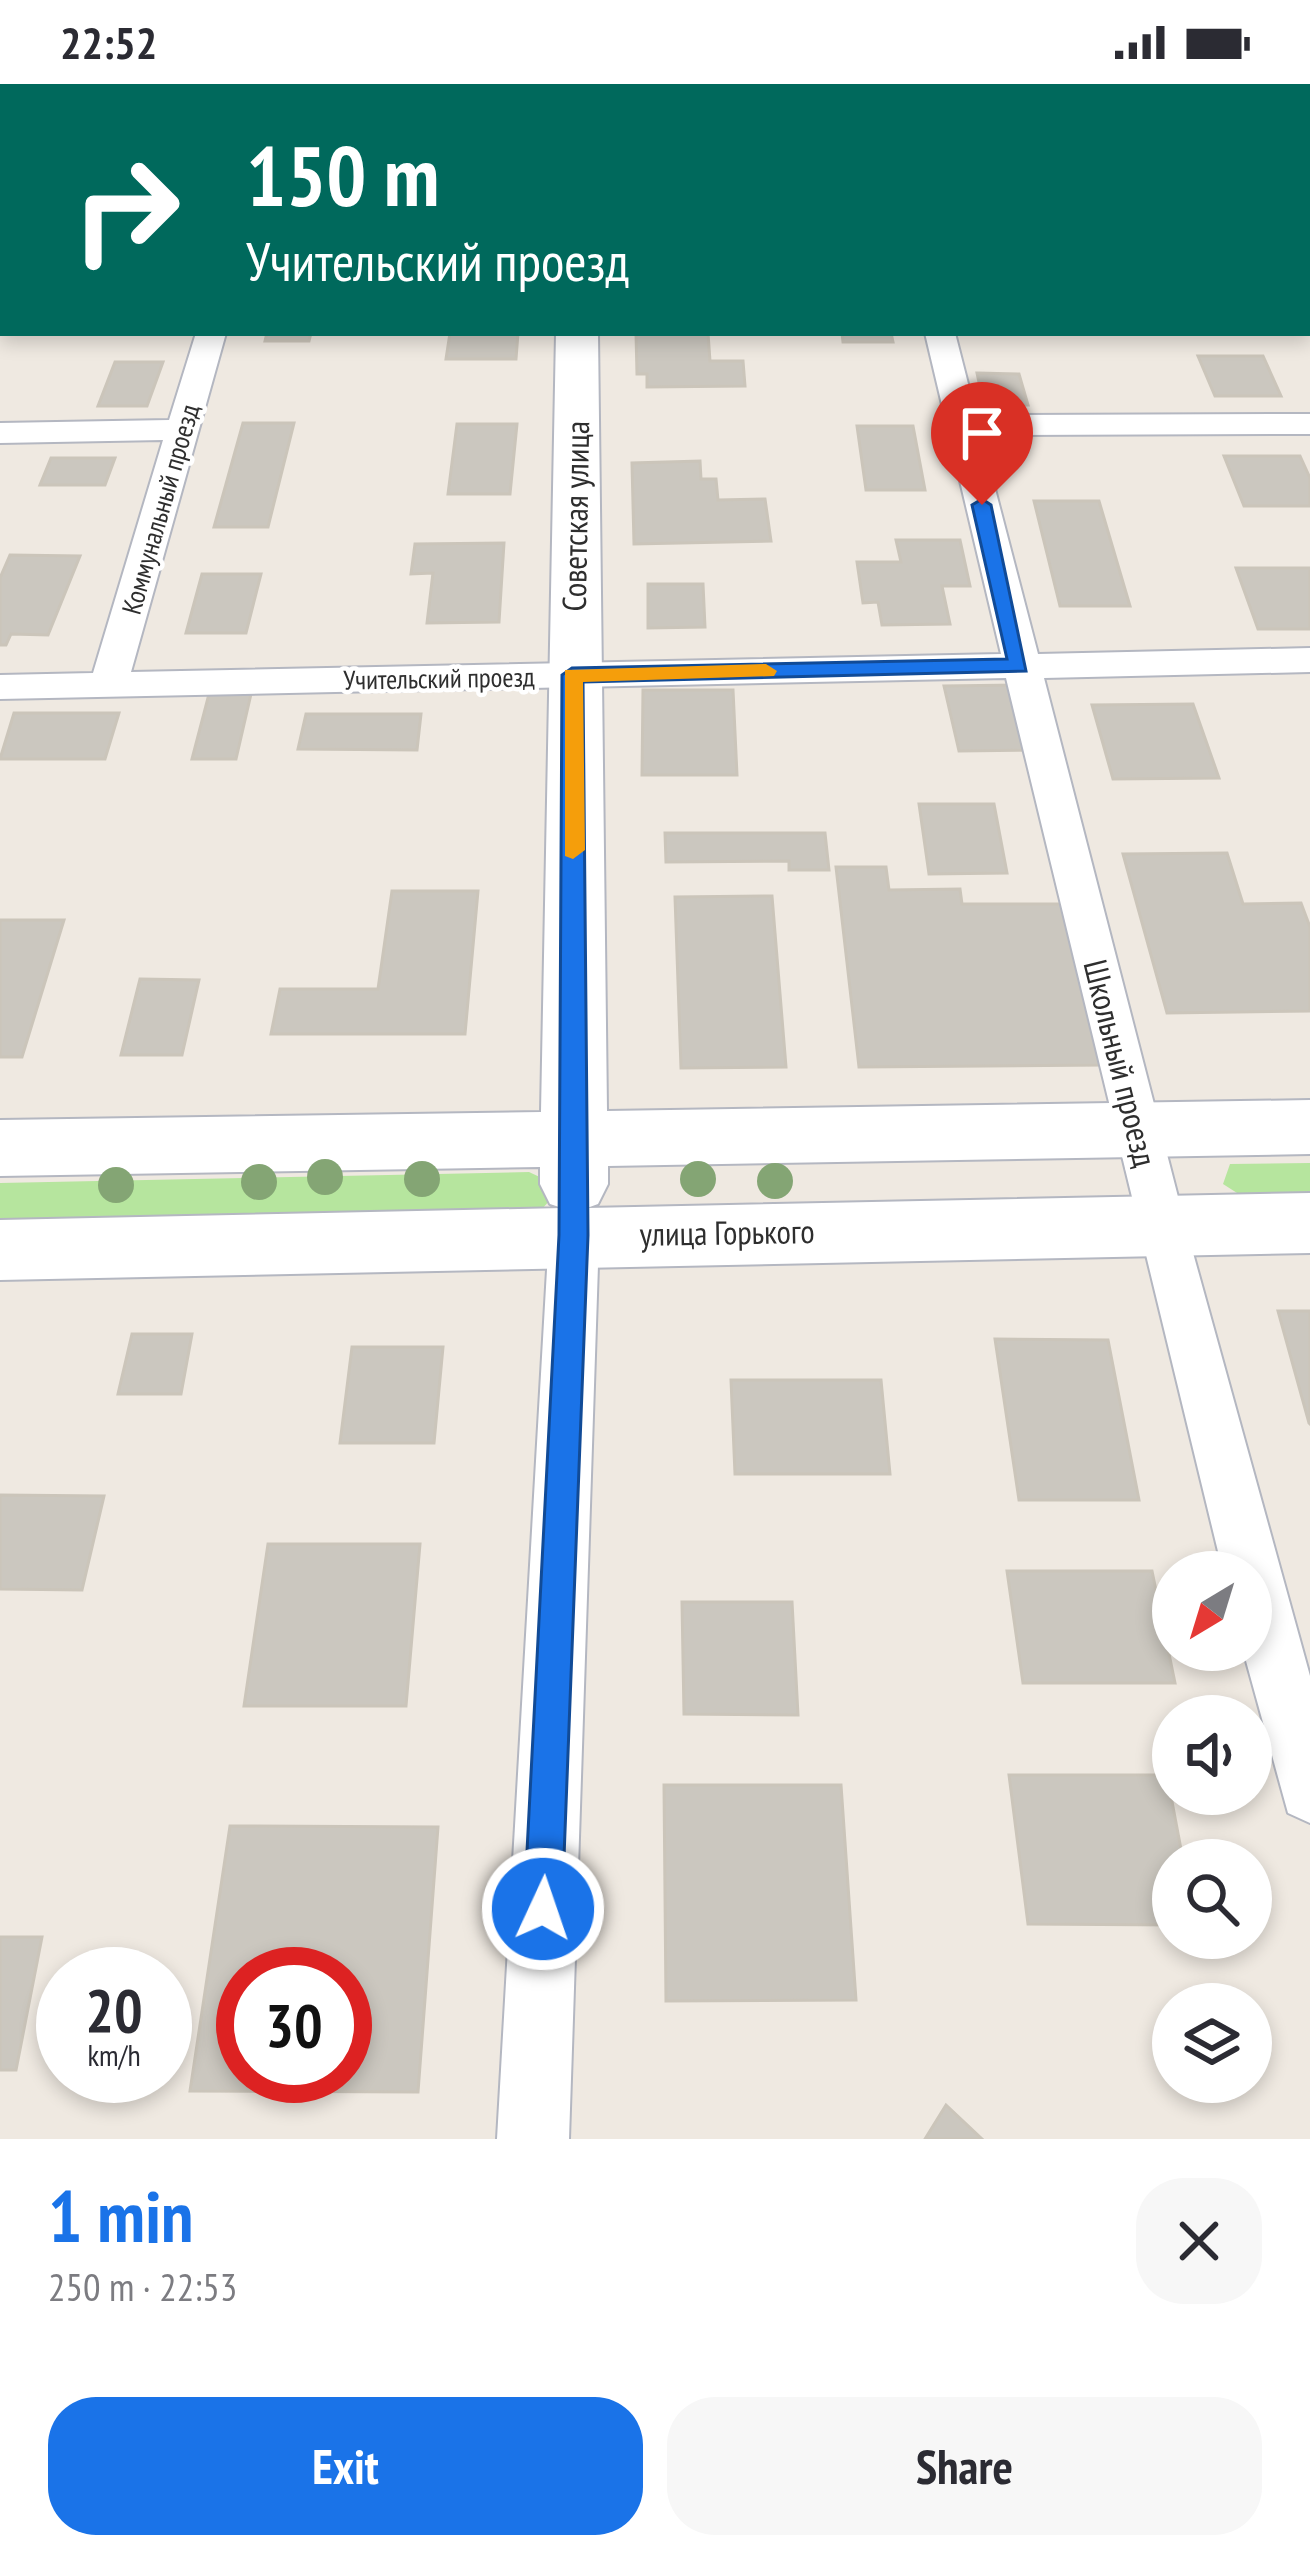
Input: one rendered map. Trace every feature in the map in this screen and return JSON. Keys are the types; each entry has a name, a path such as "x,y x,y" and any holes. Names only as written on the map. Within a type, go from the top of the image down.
{"main road":[{"name":"Советская улица","path":"574,1235 572,675 577,336"},
{"path":"0,1148 1310,1127"},
{"name":"улица Горького","path":"0,1250 1310,1222"}],"street":[{"name":"Коммунальный проезд","path":"108,685 210,336"},
{"name":"Школьный проезд","path":"941,336 1160,1224 1310,1791"},
{"path":"963,425 1310,424"},
{"path":"0,433 184,430"},
{"name":"Учительский проезд","path":"0,687 1310,660"},
{"name":"Советская улица","path":"533,2139 574,1235"}],"green space":[{"path":"1310,1163 1310,1199 1248,1200 1223,1184 1230,1164"},
{"path":"529,1172 544,1179 550,1200 542,1209 0,1226 0,1183"}],"building":[{"path":"266,336 310,336 309,341 265,341"},
{"path":"450,336 518,336 516,359 446,359"},
{"path":"636,336 708,336 710,361 743,361 745,386 647,387 647,374 637,374"},
{"path":"842,336 892,336 893,342 843,342"},
{"path":"1198,356 1263,356 1281,396 1215,396"},
{"path":"115,362 163,362 147,406 98,406"},
{"path":"977,373 1019,374 1028,405 984,405"},
{"path":"243,423 294,423 268,527 214,527"},
{"path":"457,424 517,424 510,494 448,494"},
{"path":"857,426 913,426 925,490 866,490"},
{"path":"1224,456 1300,456 1310,478 1310,506 1244,506"},
{"path":"51,458 115,458 105,485 40,485"},
{"path":"700,461 701,479 716,479 718,500 765,499 771,541 634,544 632,463"},
{"path":"1034,501 1099,501 1130,606 1060,606"},
{"path":"896,540 960,540 970,586 942,586 950,624 882,625 878,602 863,603 857,562 901,562"},
{"path":"504,543 499,622 427,623 433,573 411,574 415,544"},
{"path":"10,555 80,556 48,635 11,634 6,645 0,645 0,578"},
{"path":"1236,568 1310,568 1310,629 1258,629"},
{"path":"202,574 261,574 246,633 186,633"},
{"path":"648,584 703,584 705,627 648,628"},
{"path":"1022,685 1039,750 959,751 944,686"},
{"path":"643,690 733,690 737,775 642,775"},
{"path":"209,694 251,694 236,759 192,759"},
{"path":"1193,704 1219,778 1113,779 1092,705"},
{"path":"14,713 119,713 105,759 0,759"},
{"path":"306,714 421,714 417,750 298,749"},
{"path":"919,804 994,804 1007,873 929,874"},
{"path":"665,833 825,833 829,870 789,870 789,861 666,862"},
{"path":"1227,853 1243,904 1301,903 1310,927 1310,1011 1167,1013 1123,854"},
{"path":"836,867 886,867 889,890 960,889 962,904 1066,904 1103,1065 859,1067"},
{"path":"392,891 478,891 465,1034 271,1034 280,989 378,989"},
{"path":"772,896 786,1067 681,1068 675,897"},
{"path":"0,920 64,920 22,1057 0,1057"},
{"path":"140,979 199,980 182,1055 121,1055"},
{"path":"1278,1311 1310,1311 1310,1424 1309,1423"},
{"path":"132,1334 192,1334 181,1394 118,1394"},
{"path":"995,1339 1108,1340 1139,1500 1019,1500"},
{"path":"352,1347 443,1347 434,1443 340,1443"},
{"path":"731,1380 881,1380 890,1474 735,1474"},
{"path":"0,1495 104,1496 82,1590 0,1589"},
{"path":"268,1544 420,1544 406,1706 244,1706"},
{"path":"1007,1571 1152,1571 1152,1671 1173,1671 1175,1683 1023,1683"},
{"path":"682,1602 792,1602 798,1715 684,1714"},
{"path":"1009,1775 1152,1775 1152,1815 1175,1815 1179,1839 1152,1839 1152,1925 1028,1924"},
{"path":"664,1785 841,1785 856,2000 666,2001"},
{"path":"230,1826 438,1827 418,2092 372,2092 372,1947 216,1947 216,2091 192,2091 192,2078"},
{"path":"0,1937 42,1937 36,1947 16,2070 0,2070"},
{"path":"946,2105 982,2139 925,2139"}],"slow traffic":[{"path":"573,850 572,675 766,671"}],"route":[{"path":"543,1909 574,1235 572,675 1019,666 982,505"}]}
